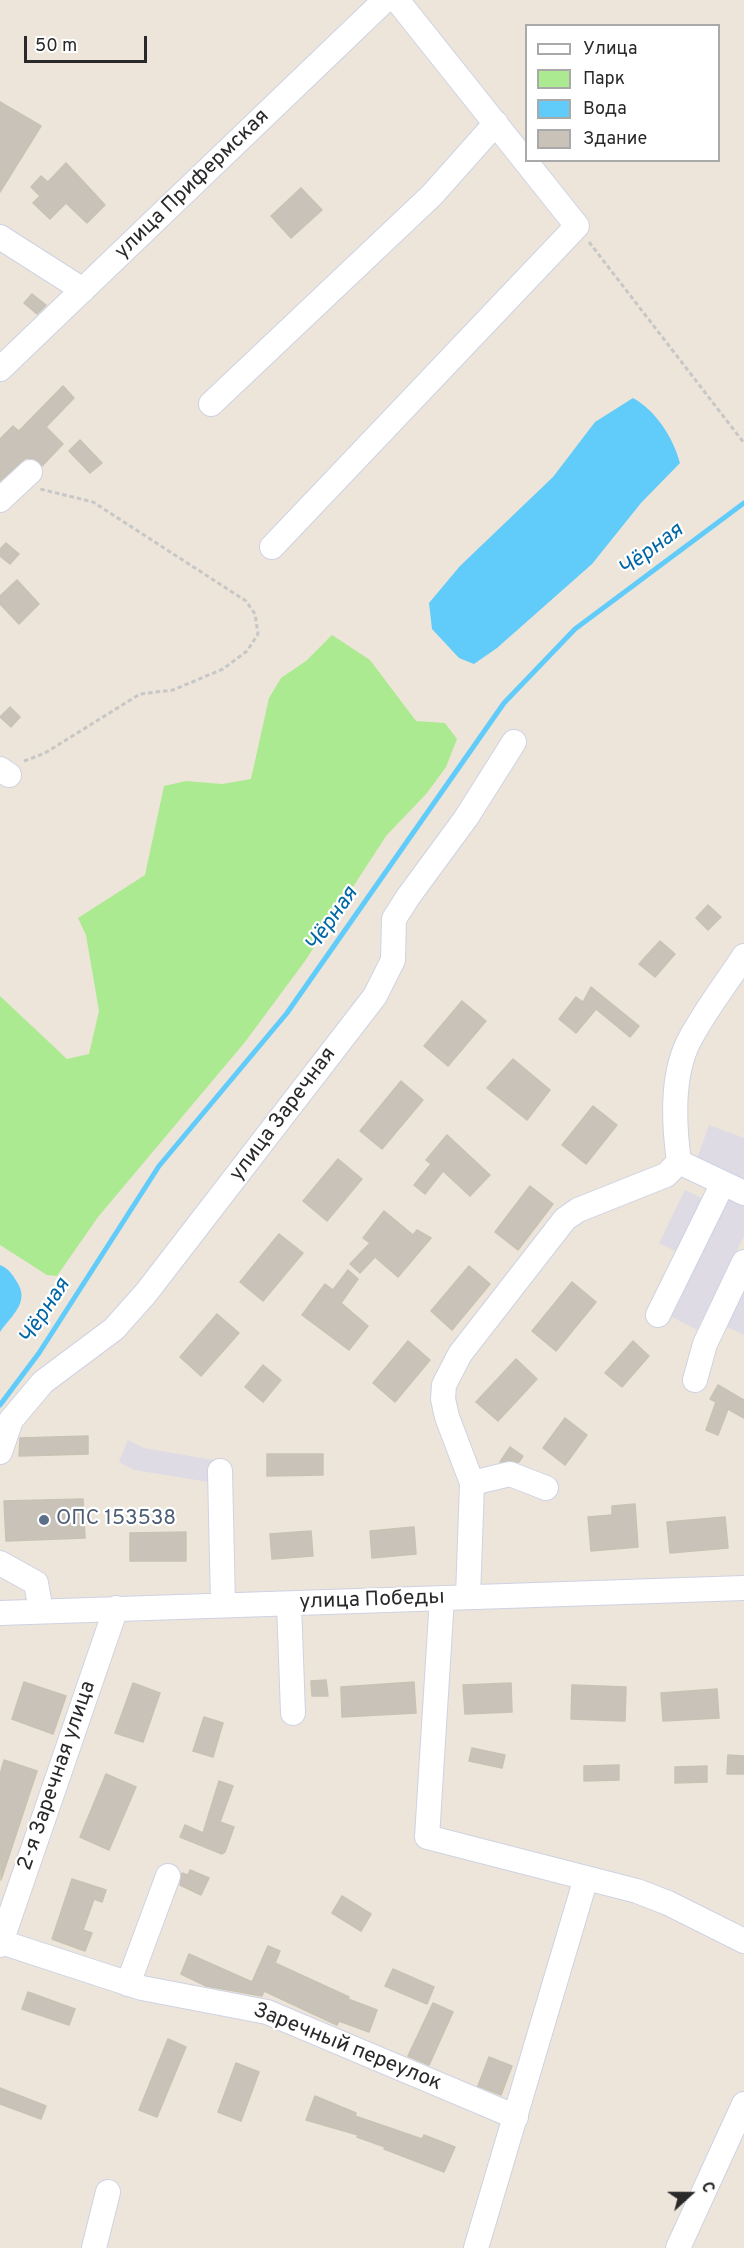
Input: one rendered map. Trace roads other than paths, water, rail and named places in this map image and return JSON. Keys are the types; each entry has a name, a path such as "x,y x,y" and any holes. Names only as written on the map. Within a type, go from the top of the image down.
{"street":[{"name":"улица Прифермская","path":"0,369 385,0"},
{"path":"397,0 525,160"},
{"path":"211,404 432,195 496,123"},
{"path":"272,547 577,226 527,162"},
{"path":"0,237 83,290"},
{"name":"улица Заречная","path":"0,1452 11,1420 44,1382 114,1329 146,1293 375,996 393,960 394,920 408,897 466,818 514,742"},
{"path":"680,1162 675,1128 678,1083 687,1044 744,956"},
{"path":"658,1315 733,1188 680,1162"},
{"path":"468,1598 472,1483 443,1399 444,1385 460,1354 565,1219 578,1210 666,1175 680,1162"},
{"path":"695,1380 705,1344 744,1263"},
{"path":"220,1471 224,1605"},
{"path":"472,1483 510,1474 546,1488"},
{"path":"0,1563 36,1583 41,1611"},
{"name":"улица Победы","path":"0,1613 744,1588"},
{"path":"442,1598 427,1837 586,1878 668,1903 744,1941"},
{"path":"289,1604 292,1713"},
{"name":"2-я Заречная улица","path":"1,1943 116,1608"},
{"path":"128,1984 168,1876"},
{"path":"476,2248 586,1878"},
{"name":"Заречный переулок","path":"1,1943 128,1984 267,2012 516,2117"},
{"path":"678,2248 744,2104"},
{"path":"94,2248 108,2192"}],"water":[{"path":"633,398 656,417 668,434 680,463 641,503 592,564 497,648 474,664 459,658 432,629 429,603 460,566 553,477 595,422"},
{"path":"0,1265 14,1277 22,1296 18,1308 0,1332"}],"waterway":[{"name":"Чёрная","path":"0,1405 39,1353 159,1166 287,1013 504,703 575,629 744,503"}],"place":[{"name":"ОПС 153538","path":"44,1520"}]}
